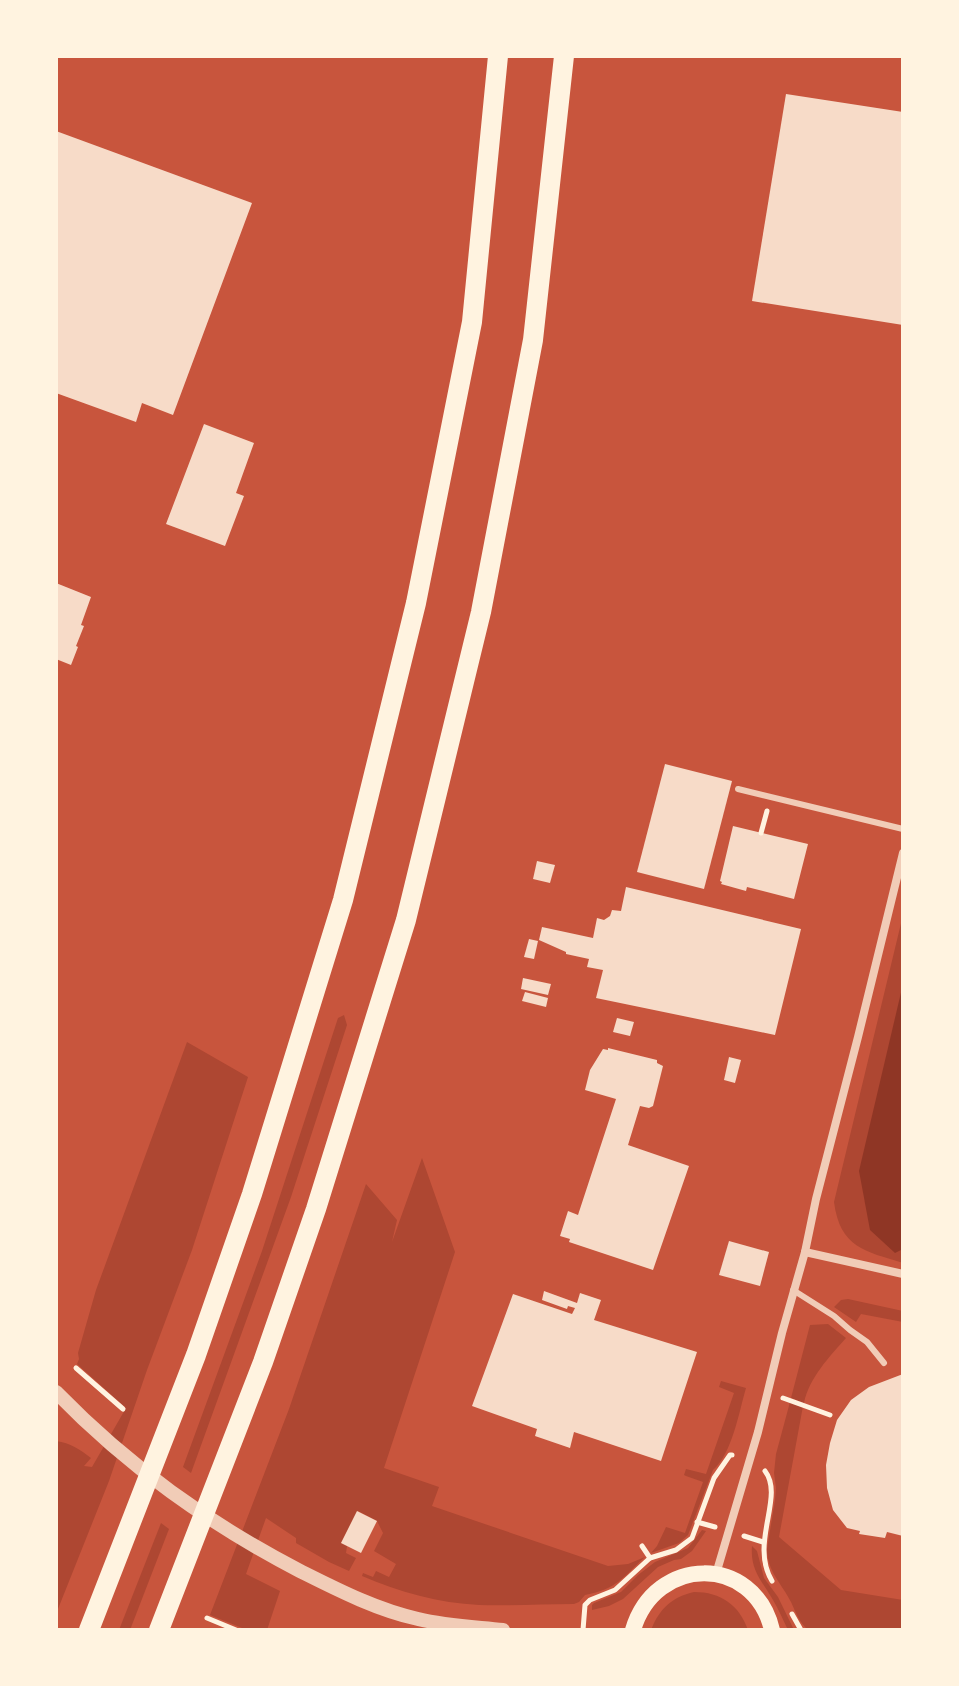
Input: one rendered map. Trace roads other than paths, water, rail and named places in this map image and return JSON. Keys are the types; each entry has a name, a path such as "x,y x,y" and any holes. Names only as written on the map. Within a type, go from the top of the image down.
{"highway":[{"path":"89,1630 196,1355 252,1194 343,900 416,603 472,322 498,56"},
{"path":"159,1630 263,1362 316,1209 406,920 481,612 533,340 564,56"}],"main road":[{"path":"633,1630 644,1604 653,1593 683,1576 704,1573 737,1581 751,1592 765,1608 772,1630"}],"street":[{"path":"716,1574 752,1453 805,1252 903,853"},
{"path":"805,1252 903,1274"},
{"path":"56,1392 134,1464 190,1507 257,1549 384,1610 419,1620 503,1630"}],"lane":[{"path":"738,789 903,829"},
{"path":"793,1290 867,1342 884,1363"}]}
